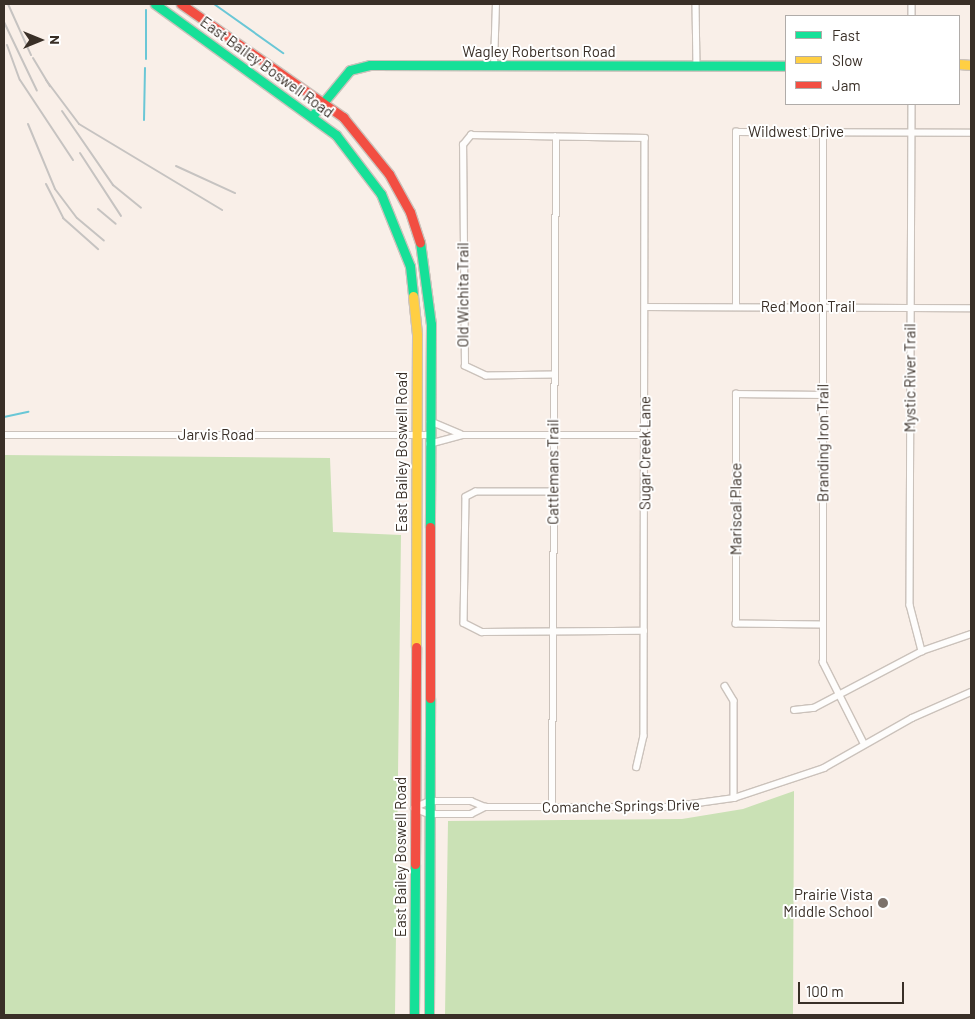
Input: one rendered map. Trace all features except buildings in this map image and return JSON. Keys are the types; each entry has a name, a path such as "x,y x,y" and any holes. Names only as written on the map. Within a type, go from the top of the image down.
{"main road":[{"name":"East Bailey Boswell Road","path":"155,4 313,115 369,174 406,251 416,313 414,1015"},
{"path":"166,12 172,4"},
{"name":"East Bailey Boswell Road","path":"188,6 323,103 370,146 401,195 421,243 431,308 428,420 429,1015"},
{"path":"181,21 188,6"},
{"name":"Wagley Robertson Road","path":"313,115 339,80 360,67 785,66"},
{"path":"414,972 429,972"}],"street":[{"path":"494,66 496,4"},
{"path":"696,4 697,67"},
{"name":"Mystic River Trail","path":"912,105 910,132 910,605 922,651"},
{"name":"Wildwest Drive","path":"736,307 736,132 971,133"},
{"name":"Branding Iron Trail","path":"824,132 823,662 836,696 864,743"},
{"name":"Old Wichita Trail","path":"554,375 486,376 464,366 463,145 471,135 556,137"},
{"name":"Sugar Creek Lane","path":"556,137 645,138 644,744 636,767"},
{"name":"Cattlemans Trail","path":"552,808 556,137"},
{"name":"Red Moon Trail","path":"645,307 971,308"},
{"name":"Mariscal Place","path":"822,625 736,624 736,394 823,395"},
{"path":"428,420 462,435 645,436"},
{"name":"Jarvis Road","path":"4,435 416,435 428,440 462,435"},
{"path":"553,492 476,492 466,497 462,618 469,628 644,632"},
{"path":"794,710 814,708 922,651 971,634"},
{"path":"725,686 734,701 734,798"},
{"name":"Comanche Springs Drive","path":"414,808 430,801 471,802 485,808 669,808 734,798 818,770 864,743 971,692"},
{"name":"Comanche Springs Drive","path":"414,808 430,814 471,814 485,808"}],"green space":[{"path":"4,455 330,458 333,532 401,535 395,1015 4,1015"},
{"path":"794,791 793,1015 445,1015 448,821 682,819 743,809"}],"waterway":[{"path":"214,4 283,53"},
{"path":"146,10 146,59"},
{"path":"144,120 145,68"},
{"path":"4,417 28,412"}],"railway":[{"path":"8,4 31,55"},
{"path":"4,22 37,91"},
{"path":"7,45 20,80 73,160"},
{"path":"33,58 50,86"},
{"path":"46,80 79,124 222,210"},
{"path":"62,111 113,185 141,208"},
{"path":"28,124 55,189 77,218 104,241"},
{"path":"80,153 121,216"},
{"path":"176,166 235,193"},
{"path":"46,184 63,218 98,249"},
{"path":"98,209 116,224"}],"traffic: fast":[{"path":"155,4 336,135 381,194 410,266 413,296"},
{"path":"313,115 350,70 370,65 785,66"},
{"path":"420,242 431,324 430,527"},
{"path":"429,1015 430,698"},
{"path":"414,1015 415,864"}],"traffic: slow":[{"path":"960,64 971,65"},
{"path":"413,296 417,335 416,647"}],"traffic: jam":[{"path":"181,4 343,117 389,174 410,212 420,242"},
{"path":"430,527 430,698"},
{"path":"415,864 416,647"}],"place":[{"name":"Prairie Vista Middle School","path":"883,903"}]}
